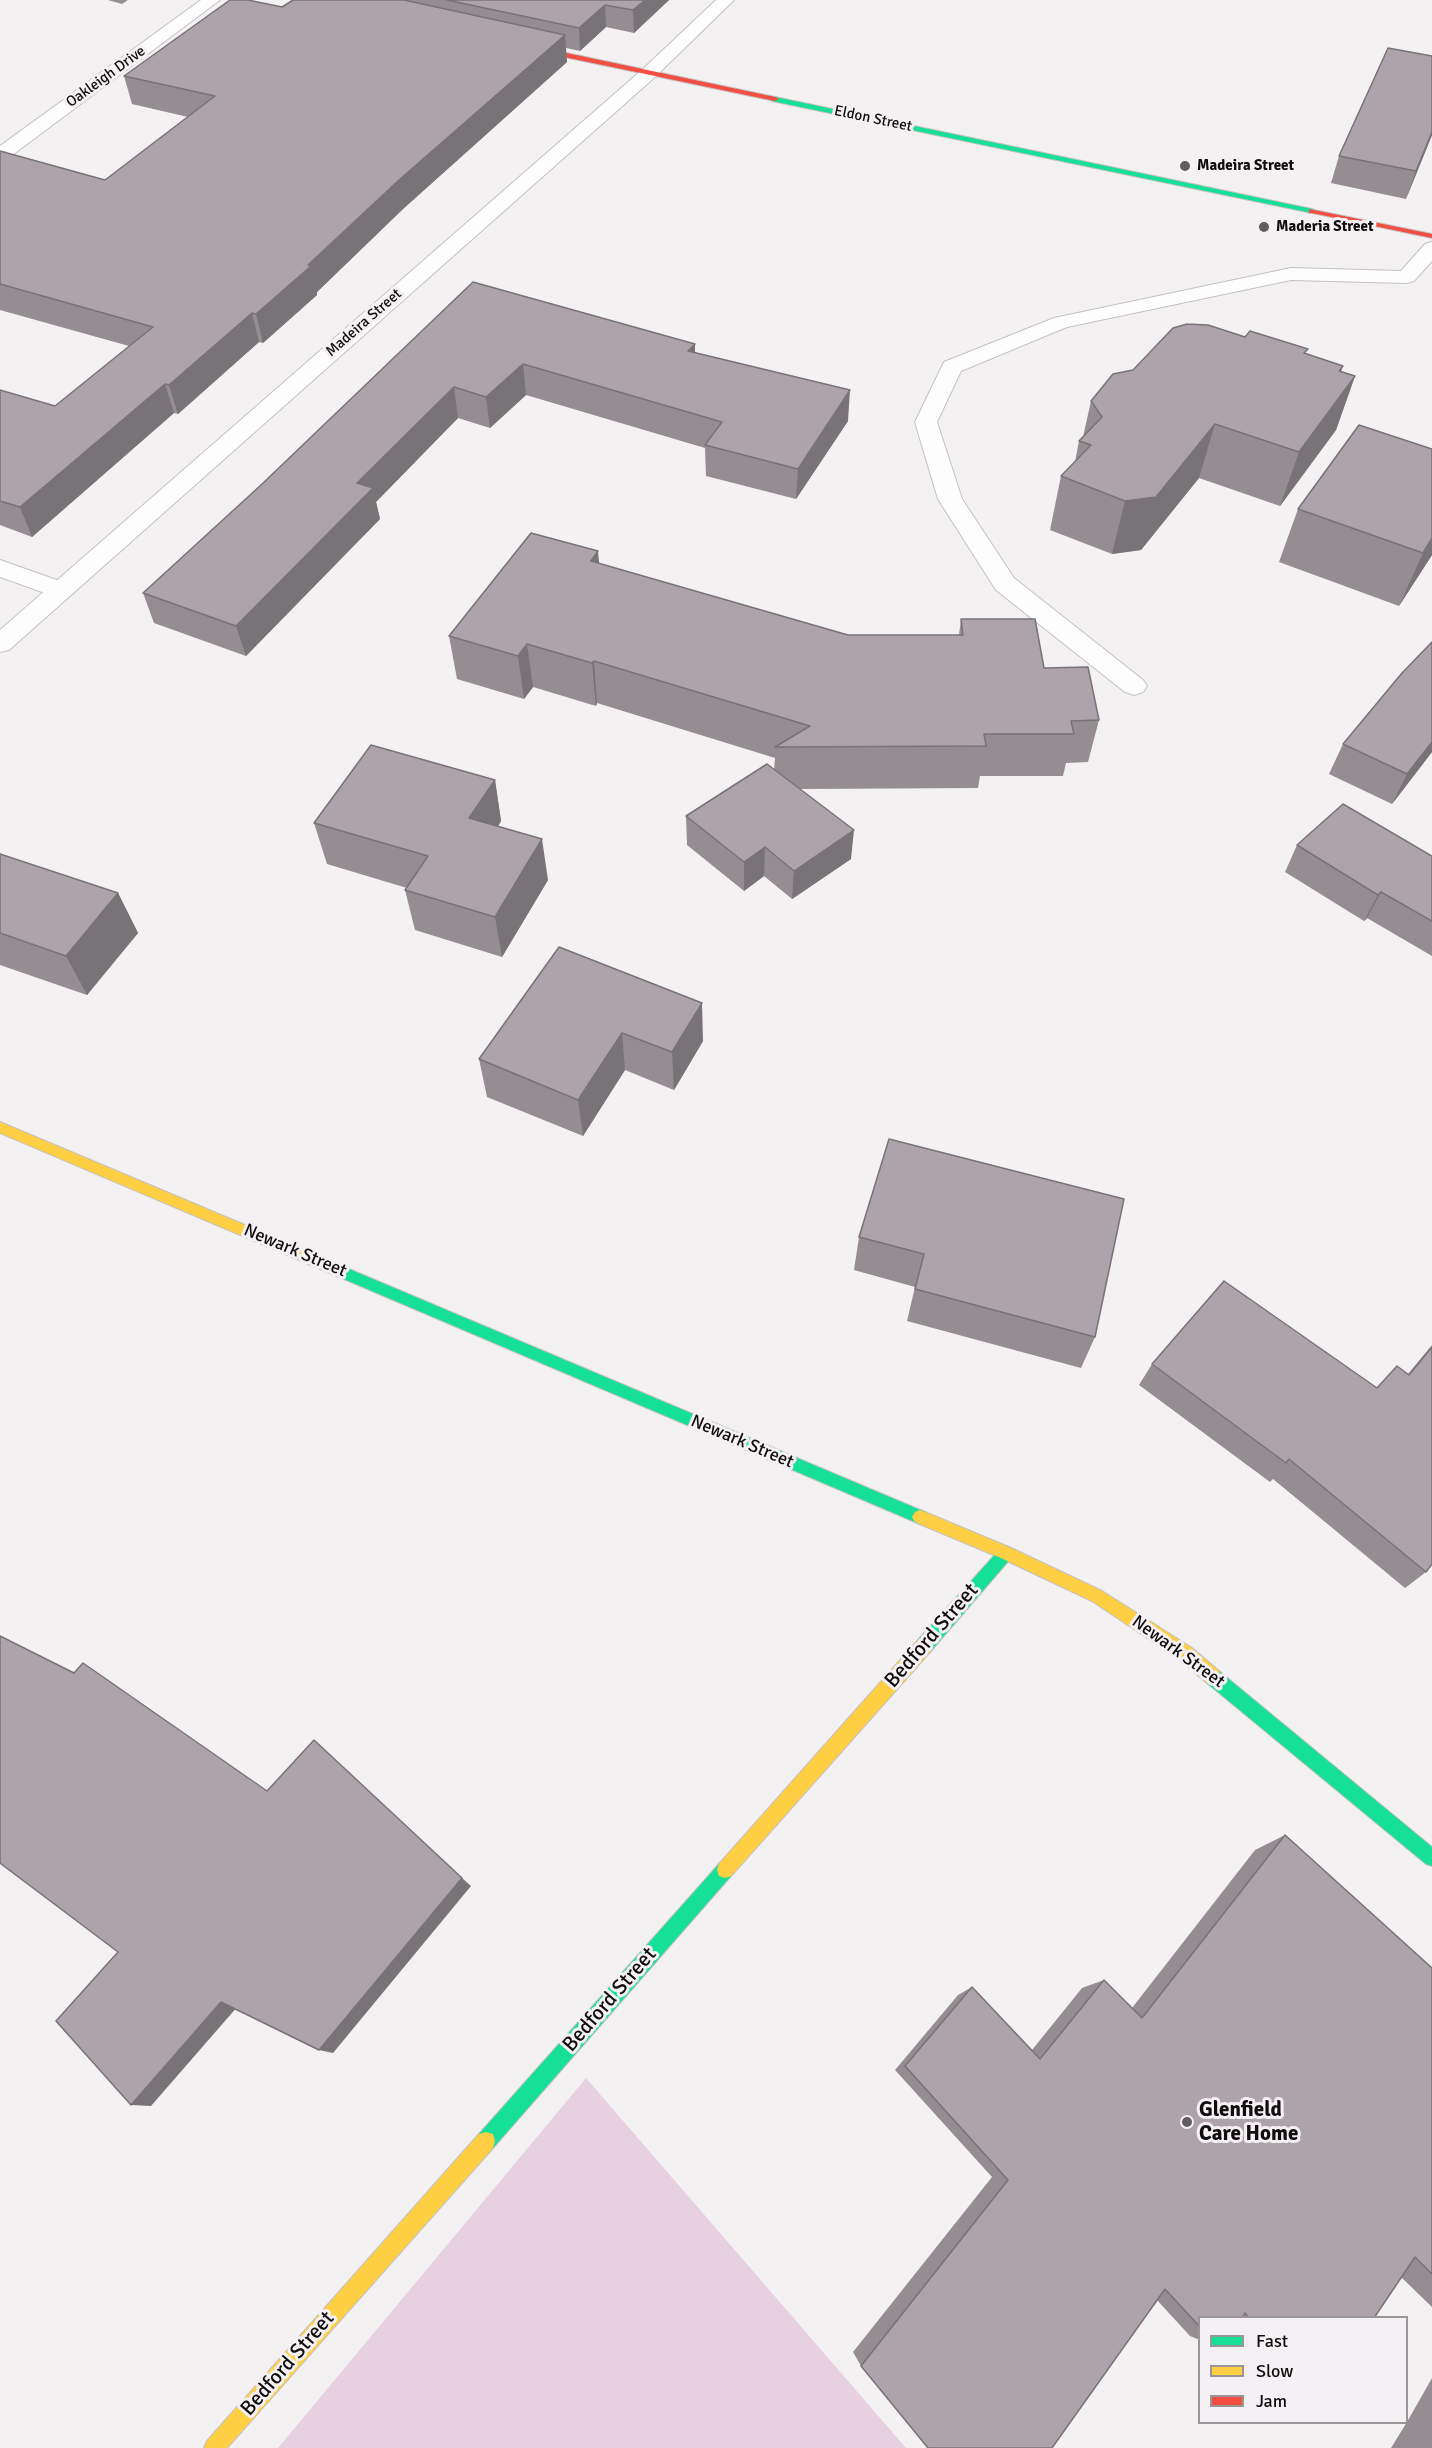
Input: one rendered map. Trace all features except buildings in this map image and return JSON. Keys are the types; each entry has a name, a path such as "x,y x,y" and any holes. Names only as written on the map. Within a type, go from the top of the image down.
{"street":[{"name":"Oakleigh Drive","path":"0,155 212,0"},
{"name":"Madeira Street","path":"0,644 649,73 726,0"},
{"name":"Eldon Street","path":"511,43 1432,236"},
{"path":"1134,686 1005,584 950,500 927,422 952,367 1061,322 1291,274 1407,277 1432,248"},
{"path":"0,568 59,590"},
{"name":"Newark Street","path":"0,1127 1006,1553 1097,1596 1186,1654 1430,1852"},
{"name":"Bedford Street","path":"214,2448 1006,1553"}],"shaded area":[{"path":"586,2078 906,2448 278,2448"}],"traffic: fast":[{"path":"775,99 1312,211"},
{"path":"323,1264 920,1517"},
{"path":"924,1646 1006,1553"},
{"path":"1213,1677 1432,1858"},
{"path":"486,2141 725,1870"}],"traffic: slow":[{"path":"0,1127 323,1264"},
{"path":"920,1517 1006,1553 1097,1596 1186,1654 1213,1677"},
{"path":"725,1870 924,1646"},
{"path":"214,2448 486,2141"}],"traffic: jam":[{"path":"524,46 775,99"},
{"path":"1312,211 1432,236"}],"place":[{"name":"Madeira Street","path":"1185,166"},
{"name":"Maderia Street","path":"1264,227"},
{"name":"Glenfield Care Home","path":"1187,2122"}]}
